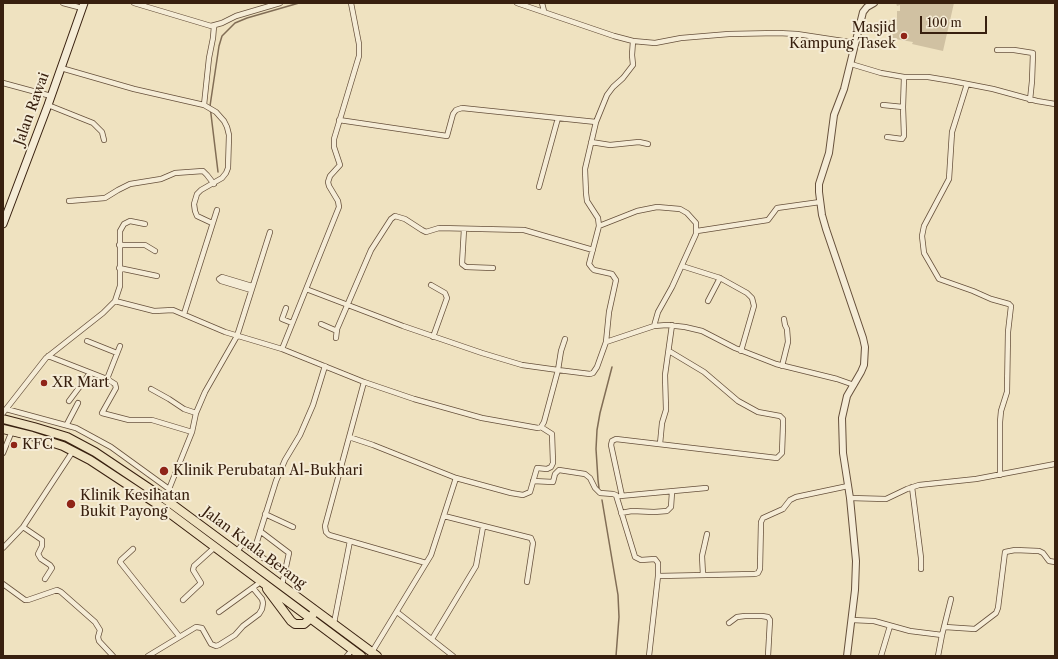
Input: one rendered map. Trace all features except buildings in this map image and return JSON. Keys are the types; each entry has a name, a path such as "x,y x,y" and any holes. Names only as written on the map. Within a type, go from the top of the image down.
{"highway":[{"name":"Jalan Kuala Berang","path":"3,419 34,426 67,438 95,452 165,499 237,551 374,654"},
{"name":"Jalan Kuala Berang","path":"3,429 42,439 73,451 90,460 160,506 311,618 349,653 360,656"},
{"path":"262,582 291,621 295,624 304,624 311,618 313,612 305,602"}],"main road":[{"name":"Jalan Rawai","path":"3,224 48,105 83,6"}],"street":[{"path":"62,3 83,6"},
{"path":"134,3 207,26 214,26 236,16 280,3"},
{"path":"282,349 339,207 338,201 328,182 330,176 339,168 340,165 334,142 335,130 359,56 359,44 351,3"},
{"path":"517,3 544,11 592,29 633,41 655,43 681,38 729,34 778,33 797,34 856,43"},
{"path":"542,3 544,11"},
{"path":"847,656 855,590 856,561 850,498 843,453 842,418 846,400 864,365 865,347 826,229 820,202 819,184 828,159 834,115 844,89 863,12 867,7 874,3"},
{"path":"204,104 214,26"},
{"path":"306,289 433,337 511,362 558,370 590,374 594,373 606,342 609,312 616,280 612,274 594,270 589,264 600,226 598,218 588,201 586,193 585,169 596,122 607,95 632,68 633,41"},
{"path":"997,50 1014,50 1033,53 1030,100"},
{"path":"851,64 881,73 904,77 928,77 993,89 1030,100 1055,104"},
{"path":"61,68 134,89 204,104 216,112 224,121 229,135 228,168 226,173 214,184 201,190 197,194 194,204 197,216 212,223"},
{"path":"887,137 903,138 904,77"},
{"path":"3,83 51,96"},
{"path":"967,84 952,132 949,179 924,226 922,236 924,253 939,279 1011,306 1008,332 1007,392 1001,411 1000,422 1000,474"},
{"path":"48,105 93,123 102,132 104,140"},
{"path":"883,105 903,107"},
{"path":"339,120 448,136 452,114 458,109 596,122"},
{"path":"539,187 558,118"},
{"path":"591,142 610,145 639,142 648,144"},
{"path":"68,201 105,198 130,184 161,179 175,173 203,171 214,184"},
{"path":"697,231 768,220 777,208 820,202"},
{"path":"600,226 637,211 652,207 670,207 680,209 687,213 696,223 697,231 669,294 658,312 654,326"},
{"path":"184,314 217,210"},
{"path":"336,338 337,331 347,305 374,246 393,217 400,217 424,231 439,228 524,230 593,250"},
{"path":"145,224 130,221 124,224 120,231 120,286 115,301 103,313 48,356 5,411 67,424 82,430 111,447 169,489"},
{"path":"464,229 462,264 466,266 493,268"},
{"path":"165,499 192,432 196,413 205,392 236,336 270,232"},
{"path":"119,245 145,245 155,251"},
{"path":"682,266 720,278 748,293 754,301 754,306 741,351"},
{"path":"119,268 157,276"},
{"path":"222,277 252,288 221,281 219,278 222,277"},
{"path":"708,301 720,278"},
{"path":"432,285 445,293 447,298 433,337"},
{"path":"115,301 154,311 170,310 184,314 236,336 282,349 364,382 414,399 482,418 538,428 541,427 552,434 553,463 551,467 547,469 537,468 530,492 523,495 456,478 373,445 349,438"},
{"path":"286,308 282,319 292,323"},
{"path":"782,366 788,342 787,329 784,319"},
{"path":"321,324 337,331"},
{"path":"606,342 654,326 672,325 702,331 741,351 782,366 836,379 854,385"},
{"path":"660,444 662,423 666,410 665,375 672,325"},
{"path":"541,427 544,422 565,339"},
{"path":"87,341 117,353"},
{"path":"107,379 120,346"},
{"path":"648,656 658,576 658,563 653,559 638,560 635,557 621,513 611,445 612,442 616,439 777,458 782,453 783,419 780,416 758,412 723,389 704,372 669,351"},
{"path":"48,356 107,379 115,384 116,388 102,413 129,420 152,420 192,432"},
{"path":"254,551 276,481 285,460 300,436 313,405 325,366"},
{"path":"69,401 90,373"},
{"path":"364,382 325,529 329,535 426,563"},
{"path":"151,389 184,408 196,413"},
{"path":"67,424 78,403"},
{"path":"3,453 12,431"},
{"path":"3,548 23,527 73,451"},
{"path":"850,498 886,499 912,487 976,479 1055,464"},
{"path":"533,481 553,482 555,474 559,470 585,474 590,478 595,488 600,493 619,496 706,488"},
{"path":"140,482 147,474"},
{"path":"374,654 431,554 456,478"},
{"path":"658,576 758,573 760,570 763,518 783,509 790,500 796,497 848,486"},
{"path":"912,487 921,558 921,569"},
{"path":"621,513 632,510 654,512 667,511 671,507 672,492"},
{"path":"266,514 293,527"},
{"path":"444,516 483,527 532,538 533,543 527,582"},
{"path":"23,527 42,540 43,543 38,552 39,556 52,568 45,579"},
{"path":"432,639 476,566 483,527"},
{"path":"260,531 289,553 282,585"},
{"path":"703,575 702,556 707,534"},
{"path":"334,623 350,541"},
{"path":"237,551 243,544 285,574"},
{"path":"183,600 201,583 193,570 194,566 215,547"},
{"path":"133,549 120,562 179,636"},
{"path":"945,627 979,628 996,613 998,608 1005,552 1015,550 1039,551 1043,553 1049,561 1055,562"},
{"path":"219,612 262,582"},
{"path":"3,584 25,600 57,590 61,592 97,624 100,630 98,639 113,656"},
{"path":"148,656 194,627 199,626 214,645 219,645 230,638 245,624 260,614 263,604 262,599 253,588"},
{"path":"938,656 951,599"},
{"path":"397,612 453,656"},
{"path":"729,623 737,617 768,617 770,620 768,656"},
{"path":"852,620 874,621 910,631 942,635"},
{"path":"881,656 890,626"}],"shaded area":[{"path":"896,3 954,3 943,51 912,44 913,42 889,38 889,20 897,19 897,11 900,11 900,5 897,6"}],"waterway":[{"path":"218,172 210,106 219,46 222,36 235,23 299,3"},
{"path":"599,488 596,449 597,430 612,367"},
{"path":"602,500 618,595 619,617 616,656"}],"place":[{"name":"Masjid Kampung Tasek","path":"904,36"},
{"name":"XR Mart","path":"44,383"},
{"name":"KFC","path":"14,445"},
{"name":"Klinik Perubatan Al-Bukhari","path":"164,471"},
{"name":"Klinik Kesihatan Bukit Payong","path":"71,504"}]}
